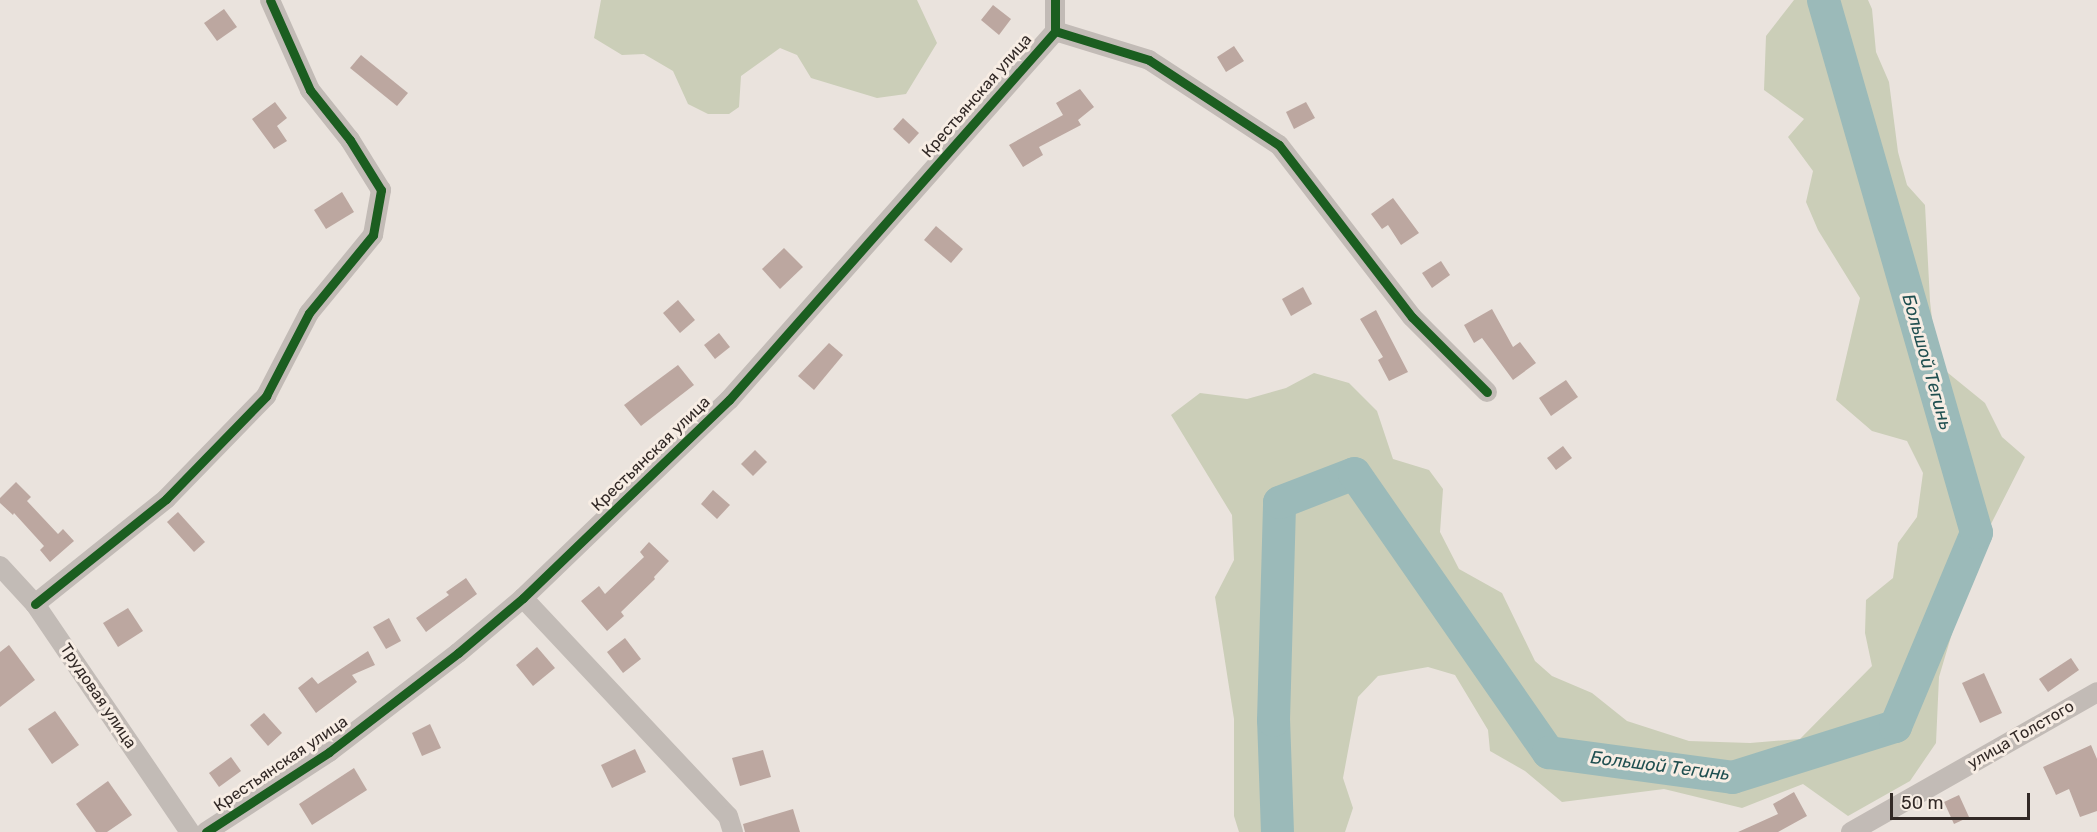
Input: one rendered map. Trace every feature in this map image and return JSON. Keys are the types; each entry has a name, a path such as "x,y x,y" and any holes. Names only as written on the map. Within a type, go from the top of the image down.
{"street":[{"path":"35,604 166,499 266,396 309,313 373,235 381,190 350,140 310,90 270,0"},
{"name":"Крестьянская улица","path":"206,832 329,752 458,653 523,598 729,400 1055,31 1055,0"},
{"name":"Крестьянская улица","path":"1055,31 1149,60 1279,145 1412,317 1487,392"},
{"name":"Трудовая улица","path":"0,566 35,604 190,832"},
{"path":"523,598 728,816 733,832"},
{"name":"улица Толстого","path":"1851,832 2097,692"}],"green space":[{"path":"601,0 917,0 937,43 906,94 877,98 811,78 797,55 780,48 741,76 739,107 729,114 708,114 688,104 673,71 644,54 622,55 594,38"},
{"path":"1794,0 1868,0 1872,9 1876,52 1889,82 1898,152 1907,185 1925,205 1930,301 1937,364 1985,403 2002,437 2025,457 1991,524 1953,630 1939,677 1936,743 1910,781 1848,816 1803,784 1742,808 1664,789 1562,802 1525,771 1490,751 1488,730 1455,675 1428,667 1378,676 1358,697 1343,778 1353,808 1345,832 1239,832 1234,816 1234,719 1215,597 1234,560 1232,515 1171,415 1200,393 1247,399 1286,388 1314,373 1349,383 1377,411 1393,459 1429,470 1443,489 1440,532 1459,569 1502,593 1535,661 1552,676 1592,693 1627,721 1689,741 1750,743 1800,739 1872,666 1865,633 1866,600 1893,578 1898,543 1917,517 1923,473 1907,441 1872,431 1836,400 1860,298 1818,230 1806,202 1813,171 1788,137 1804,119 1764,90 1766,36"}],"building":[{"path":"993,5 1011,19 999,35 981,20"},
{"path":"224,9 237,27 217,41 204,23"},
{"path":"1234,46 1244,61 1226,72 1217,57"},
{"path":"361,55 408,93 397,106 350,68"},
{"path":"1080,89 1094,107 1078,120 1081,125 1039,147 1043,155 1023,167 1009,145 1063,115 1056,103"},
{"path":"275,102 287,118 277,126 287,141 274,149 252,119"},
{"path":"1306,102 1315,118 1294,129 1286,112"},
{"path":"903,118 919,133 909,144 893,129"},
{"path":"342,192 354,212 326,229 314,210"},
{"path":"1393,198 1419,233 1401,245 1388,225 1382,229 1371,214"},
{"path":"936,226 963,249 951,263 924,240"},
{"path":"784,248 803,267 780,289 762,269"},
{"path":"1441,261 1450,275 1432,288 1422,273"},
{"path":"1303,287 1312,304 1291,316 1282,299"},
{"path":"678,300 695,320 680,333 663,313"},
{"path":"1492,309 1513,347 1520,342 1536,363 1513,380 1482,338 1474,343 1464,325"},
{"path":"1376,310 1408,372 1389,381 1378,360 1383,357 1360,319"},
{"path":"719,333 730,347 715,359 704,345"},
{"path":"829,343 843,355 814,390 798,376"},
{"path":"678,365 694,385 641,426 624,405"},
{"path":"1566,380 1578,397 1551,416 1539,398"},
{"path":"1563,446 1572,458 1556,470 1547,458"},
{"path":"755,450 767,462 753,476 741,464"},
{"path":"16,482 31,497 27,501 58,534 63,529 74,541 50,562 40,550 44,546 14,513 13,515 0,503 0,498"},
{"path":"713,490 730,505 717,519 701,504"},
{"path":"178,512 205,542 194,552 167,522"},
{"path":"649,542 669,561 654,577 655,579 621,612 624,616 607,631 581,601 599,586 605,594 644,557 640,552"},
{"path":"466,578 477,594 426,632 416,618 449,595 446,592"},
{"path":"128,608 143,631 118,647 103,623"},
{"path":"389,618 401,641 386,649 373,627"},
{"path":"625,638 641,659 623,673 607,652"},
{"path":"9,645 35,680 0,707 0,652"},
{"path":"537,647 555,668 533,686 516,665"},
{"path":"368,651 375,665 352,675 357,682 316,713 298,688 312,677 318,684"},
{"path":"2071,658 2079,670 2048,692 2039,679"},
{"path":"1984,673 2002,713 1980,723 1962,683"},
{"path":"55,711 79,745 52,764 28,729"},
{"path":"264,713 282,733 268,746 250,725"},
{"path":"430,724 441,748 422,756 412,733"},
{"path":"2091,745 2097,759 2097,811 2080,817 2069,789 2056,795 2043,767"},
{"path":"635,749 646,772 612,788 601,765"},
{"path":"763,750 771,777 740,786 732,758"},
{"path":"231,757 241,771 219,787 209,773"},
{"path":"354,768 367,790 312,825 299,804"},
{"path":"108,781 132,815 107,832 96,832 76,804"},
{"path":"1794,792 1807,816 1778,832 1738,832 1778,814 1773,804"},
{"path":"1959,795 1969,817 1954,824 1944,802"},
{"path":"793,809 800,832 745,832 743,824"}],"waterway":[{"name":"Большой Тегинь","path":"1277,832 1273,720 1279,502 1354,473 1548,752 1732,777 1895,726 1976,532 1823,0"}],"cycle path":[{"path":"35,604 166,499 266,396 309,313 373,235 381,190 350,140 310,90 270,0"},
{"path":"206,832 329,752 458,653 523,598 729,400 1055,31 1055,0"},
{"path":"1055,31 1149,60 1279,145 1412,317 1487,392"}]}
